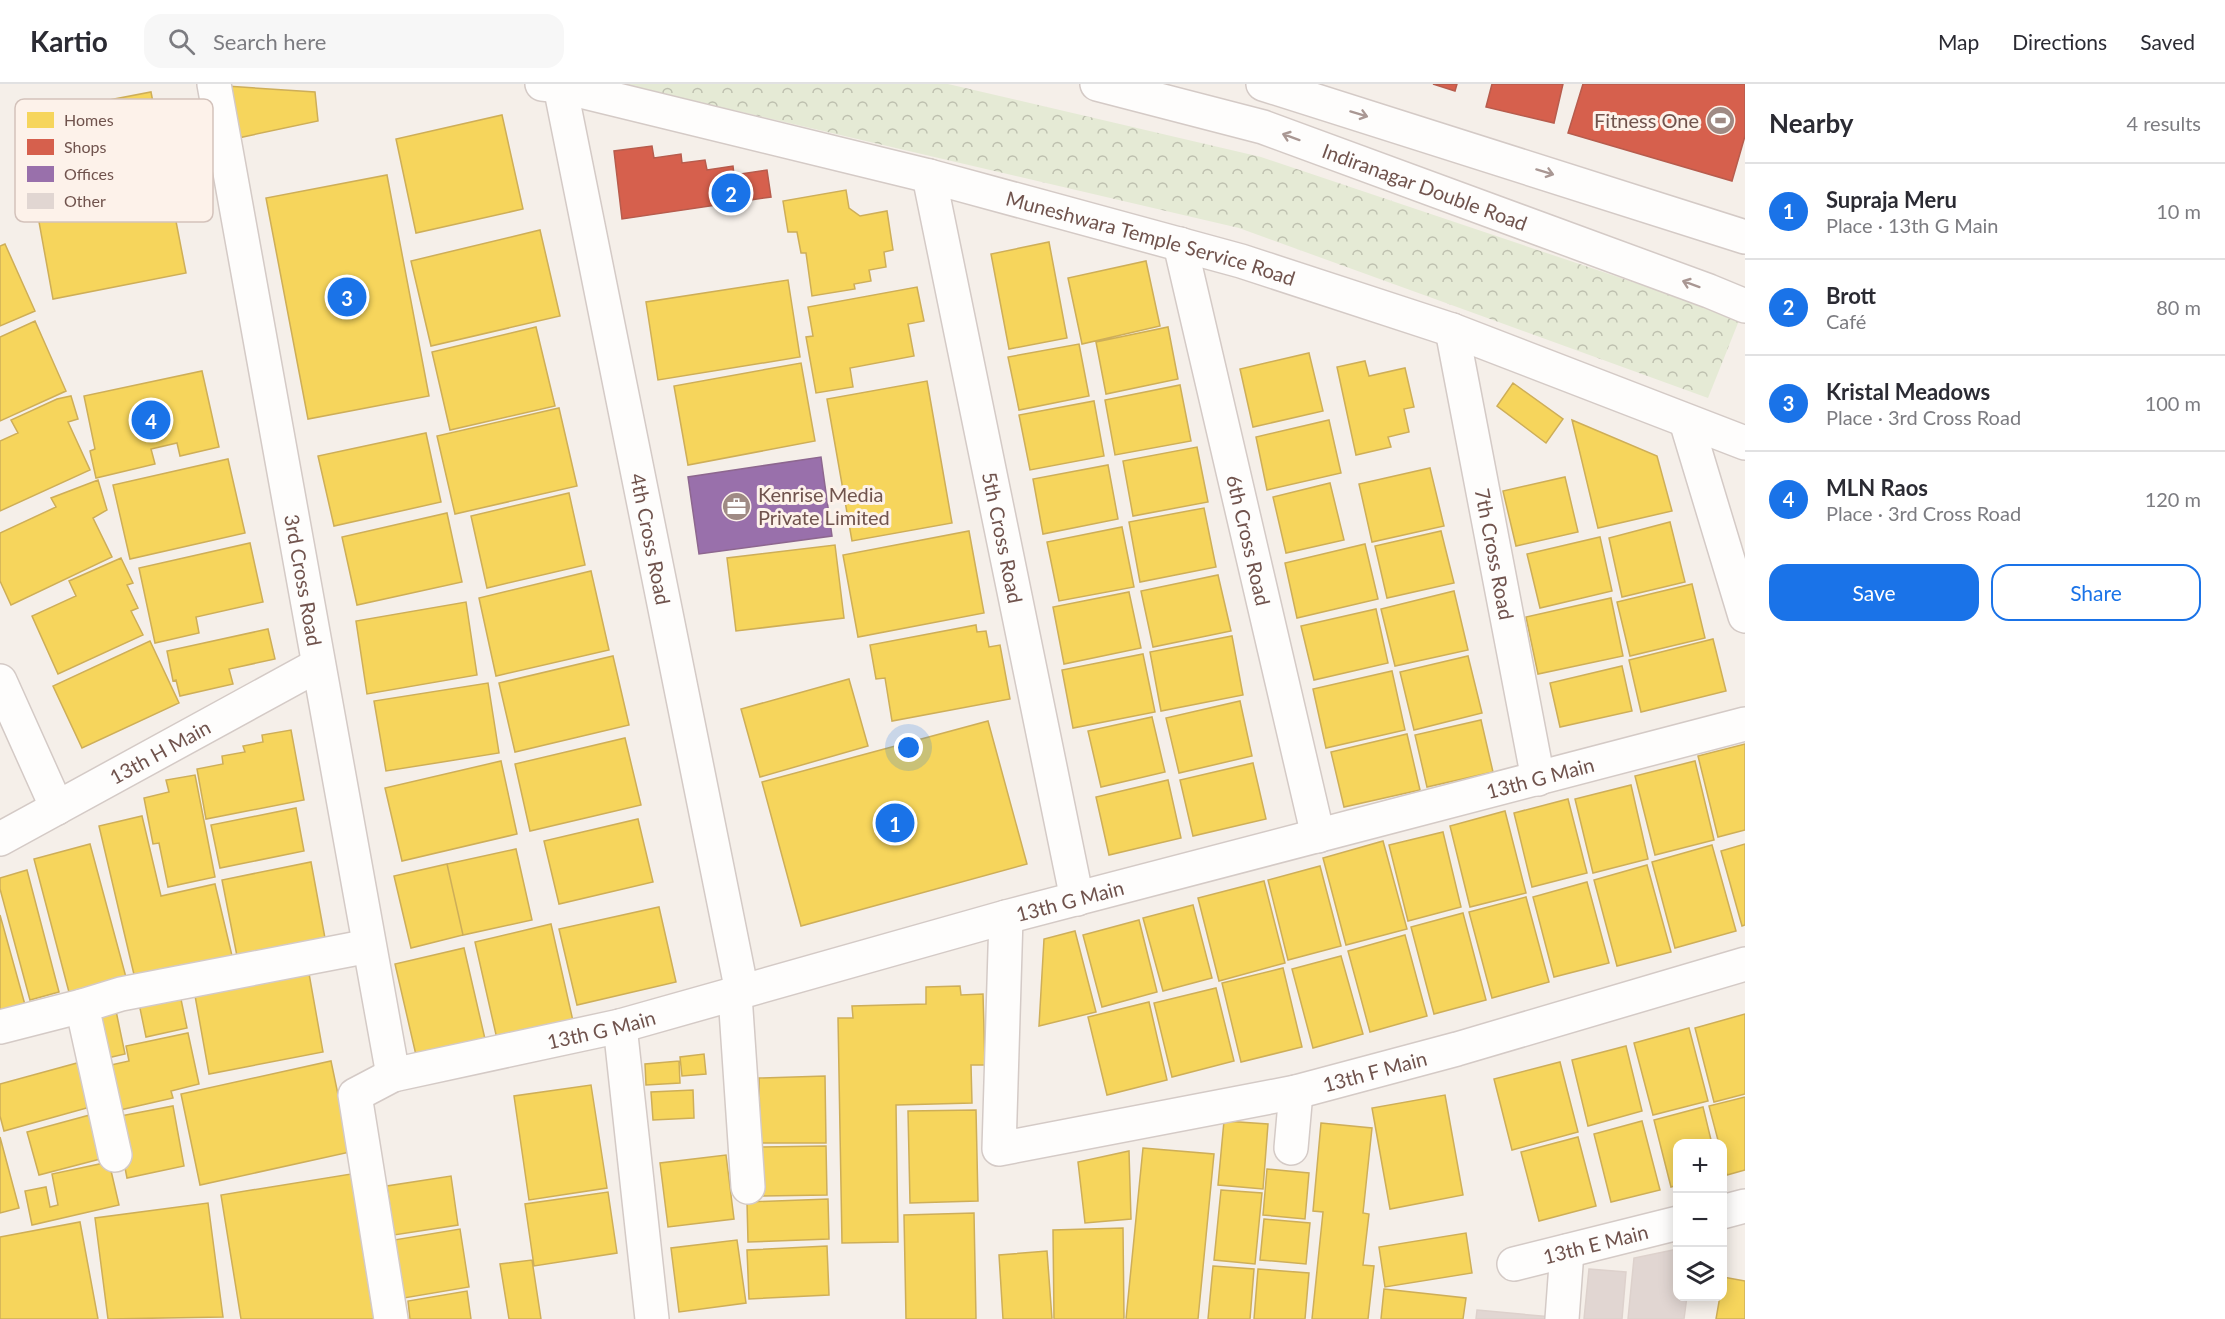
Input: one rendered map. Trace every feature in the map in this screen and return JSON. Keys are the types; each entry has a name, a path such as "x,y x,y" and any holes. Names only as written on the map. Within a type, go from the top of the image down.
{"street":[{"name":"3rd Cross Road","path":"214,84 393,1075"},
{"name":"Indiranagar Double Road","path":"1097,84 1263,127 1745,306"},
{"path":"1264,84 1745,237"},
{"name":"Muneshwara Temple Service Road","path":"551,85 929,176 1240,261 1452,330 1745,443"},
{"name":"4th Cross Road","path":"551,85 739,994 748,1187"},
{"name":"5th Cross Road","path":"929,176 1077,899"},
{"name":"6th Cross Road","path":"1180,244 1318,836"},
{"name":"7th Cross Road","path":"1452,330 1538,779"},
{"path":"1686,421 1745,616"},
{"name":"13th H Main","path":"0,839 318,665"},
{"path":"0,681 57,808"},
{"name":"13th G Main","path":"391,1319 355,1095 393,1075 620,1026 1006,917 1745,724"},
{"name":"13th F Main","path":"1006,917 999,1149 1296,1092 1457,1049 1745,964"},
{"path":"0,1028 122,994 369,946"},
{"path":"82,1006 115,1155"},
{"path":"620,1026 652,1319"},
{"path":"1291,1148 1296,1092"},
{"path":"1727,1211 1745,1206"},
{"name":"13th E Main","path":"1514,1264 1673,1224"},
{"path":"1562,1319 1568,1251"}],"green space":[{"path":"622,84 948,84 1261,157 1740,318 1708,398 1239,228"}],"building: Homes":[{"path":"226,86 315,92 318,121 238,138"},
{"path":"151,92 152,99 114,99"},
{"path":"502,115 523,209 416,233 396,139"},
{"path":"387,175 429,396 308,419 266,198"},
{"path":"846,190 849,208 860,216 887,211 893,250 884,252 886,267 869,270 871,281 854,284 855,289 812,296 806,253 801,253 797,232 788,232 783,201"},
{"path":"39,222 176,222 186,273 53,299"},
{"path":"540,230 560,316 431,346 411,261"},
{"path":"1049,242 1067,338 1009,349 991,254"},
{"path":"5,244 35,311 0,326 0,246"},
{"path":"1146,261 1160,326 1082,344 1068,278"},
{"path":"788,280 800,357 658,380 646,302"},
{"path":"917,287 924,321 908,324 914,356 850,368 853,387 816,393 806,337 813,336 808,307"},
{"path":"35,321 66,391 0,421 0,337"},
{"path":"536,327 555,406 450,430 432,352"},
{"path":"1168,327 1178,379 1106,394 1096,342"},
{"path":"1079,344 1089,396 1019,410 1008,357"},
{"path":"1309,353 1323,411 1253,427 1240,369"},
{"path":"1365,361 1369,376 1405,368 1414,407 1404,409 1409,432 1388,437 1391,447 1356,455 1337,367"},
{"path":"801,363 815,441 688,465 674,386"},
{"path":"202,371 219,447 180,456 177,443 151,449 155,464 96,478 90,451 95,449 84,396"},
{"path":"927,381 952,523 852,541 827,399"},
{"path":"1513,383 1563,419 1546,443 1497,406"},
{"path":"1180,385 1191,441 1115,455 1105,400"},
{"path":"71,396 78,419 68,422 90,470 0,511 0,441 18,433 11,420 57,399"},
{"path":"1094,401 1104,456 1030,470 1019,415"},
{"path":"559,408 577,486 455,514 437,436"},
{"path":"1329,420 1341,473 1267,490 1256,437"},
{"path":"1572,420 1657,456 1672,511 1598,528"},
{"path":"426,433 441,502 334,526 318,456"},
{"path":"1197,447 1208,502 1133,516 1123,461"},
{"path":"228,459 245,533 130,559 113,485"},
{"path":"1108,465 1118,519 1043,534 1033,479"},
{"path":"1430,468 1444,526 1372,542 1359,484"},
{"path":"1565,477 1578,532 1516,546 1503,491"},
{"path":"98,480 107,510 93,518 112,557 11,605 0,581 0,533 56,507 51,498"},
{"path":"1330,483 1344,540 1286,553 1273,497"},
{"path":"569,493 585,565 487,588 471,516"},
{"path":"1204,508 1216,567 1140,582 1129,522"},
{"path":"447,513 462,582 357,605 342,537"},
{"path":"1670,522 1685,582 1622,597 1609,538"},
{"path":"1122,527 1134,587 1059,601 1047,542"},
{"path":"969,531 984,613 858,637 843,555"},
{"path":"1441,531 1454,583 1387,598 1375,546"},
{"path":"1600,537 1612,591 1540,608 1527,554"},
{"path":"250,543 263,602 196,617 199,633 155,643 139,568"},
{"path":"1365,544 1378,599 1297,618 1285,563"},
{"path":"835,545 844,618 736,631 727,558"},
{"path":"121,558 133,583 127,585 138,608 131,611 143,635 58,674 32,616 76,596 69,581"},
{"path":"591,571 609,650 496,676 479,598"},
{"path":"1218,575 1231,631 1153,647 1141,591"},
{"path":"1692,584 1705,638 1630,656 1617,602"},
{"path":"1454,591 1468,650 1395,666 1381,609"},
{"path":"1129,592 1141,648 1064,664 1053,607"},
{"path":"1611,598 1623,656 1538,674 1526,617"},
{"path":"466,602 477,675 367,694 356,621"},
{"path":"1376,609 1388,663 1314,680 1301,626"},
{"path":"976,625 977,632 986,631 989,647 1000,645 1010,699 892,721 885,678 876,679 870,645"},
{"path":"268,629 275,659 229,669 233,684 180,696 176,680 173,681 167,651"},
{"path":"1232,636 1243,695 1161,711 1150,652"},
{"path":"1713,639 1726,691 1641,712 1629,660"},
{"path":"150,641 179,703 82,748 53,686"},
{"path":"1143,654 1155,712 1073,728 1062,670"},
{"path":"613,656 629,725 515,752 499,683"},
{"path":"1468,656 1482,713 1414,730 1400,672"},
{"path":"1622,666 1632,711 1560,727 1550,683"},
{"path":"1392,671 1405,730 1326,748 1313,689"},
{"path":"849,679 868,746 760,777 741,709"},
{"path":"488,683 499,753 386,771 374,701"},
{"path":"1240,701 1252,756 1179,773 1166,718"},
{"path":"1152,717 1165,772 1101,787 1088,731"},
{"path":"1481,720 1493,772 1427,787 1415,735"},
{"path":"988,721 1027,864 801,926 762,782"},
{"path":"291,730 304,800 206,819 197,769 223,764 222,756 245,752 243,746 263,742 262,735"},
{"path":"1407,734 1420,790 1344,807 1331,752"},
{"path":"625,738 641,805 530,831 515,764"},
{"path":"1745,744 1745,830 1718,837 1698,756"},
{"path":"501,761 517,834 402,861 385,788"},
{"path":"1695,761 1714,840 1655,855 1635,776"},
{"path":"1253,763 1266,819 1193,836 1180,780"},
{"path":"195,775 215,877 168,887 159,843 153,844 144,798 169,792 166,780"},
{"path":"1168,780 1181,838 1109,855 1096,797"},
{"path":"1631,785 1648,859 1593,873 1575,799"},
{"path":"1568,799 1587,873 1532,887 1514,813"},
{"path":"296,808 304,851 220,868 211,825"},
{"path":"1505,811 1526,893 1470,907 1450,826"},
{"path":"142,816 161,896 215,884 233,960 136,983 99,826"},
{"path":"638,819 653,882 559,904 544,841"},
{"path":"1443,832 1461,907 1408,921 1389,845"},
{"path":"1383,841 1407,929 1346,945 1323,858"},
{"path":"90,844 127,981 70,996 34,859"},
{"path":"1745,844 1745,925 1742,926 1721,851"},
{"path":"1712,845 1736,931 1675,948 1652,862"},
{"path":"516,849 532,920 463,935 447,864"},
{"path":"311,862 327,949 239,966 222,880"},
{"path":"447,864 463,935 411,948 394,876"},
{"path":"1647,865 1671,952 1617,966 1594,880"},
{"path":"1320,866 1341,946 1288,960 1268,880"},
{"path":"27,870 59,992 30,1000 0,889 0,878"},
{"path":"1264,881 1285,963 1219,981 1198,898"},
{"path":"1587,882 1609,963 1554,977 1533,897"},
{"path":"1526,897 1549,982 1492,998 1469,912"},
{"path":"1193,905 1212,978 1163,991 1143,918"},
{"path":"659,907 676,982 577,1005 559,929"},
{"path":"1463,913 1486,1000 1434,1014 1411,927"},
{"path":"0,915 27,1012 0,1020"},
{"path":"1139,920 1157,992 1102,1007 1083,935"},
{"path":"551,924 573,1021 497,1039 475,942"},
{"path":"1075,931 1096,1012 1039,1026 1044,939"},
{"path":"1405,935 1427,1016 1370,1032 1348,951"},
{"path":"464,948 485,1039 416,1055 395,964"},
{"path":"1341,956 1363,1034 1313,1048 1292,969"},
{"path":"308,968 323,1052 209,1074 194,990"},
{"path":"1283,968 1302,1047 1241,1062 1222,983"},
{"path":"178,985 187,1028 146,1037 137,994"},
{"path":"960,986 961,995 983,994 985,1065 971,1065 972,1103 896,1105 898,1242 842,1243 838,1018 853,1018 852,1006 926,1004 926,987"},
{"path":"1216,988 1234,1061 1172,1077 1154,1003"},
{"path":"1149,1002 1167,1080 1107,1095 1088,1017"},
{"path":"115,1006 125,1054 103,1059 92,1011"},
{"path":"1745,1014 1745,1094 1714,1102 1695,1028"},
{"path":"1689,1028 1708,1101 1653,1115 1634,1043"},
{"path":"188,1033 199,1084 171,1091 173,1098 111,1112 102,1067 129,1061 126,1046"},
{"path":"1626,1046 1642,1111 1588,1126 1572,1060"},
{"path":"704,1054 706,1074 682,1076 680,1057"},
{"path":"88,1060 101,1104 4,1131 0,1116 0,1084"},
{"path":"331,1061 350,1152 200,1185 181,1094"},
{"path":"679,1061 680,1083 646,1085 645,1064"},
{"path":"1560,1062 1578,1132 1512,1150 1494,1079"},
{"path":"825,1076 826,1143 760,1143 759,1078"},
{"path":"591,1085 607,1188 529,1200 514,1096"},
{"path":"693,1090 694,1118 653,1120 651,1092"},
{"path":"1445,1095 1463,1195 1390,1209 1372,1108"},
{"path":"1745,1097 1745,1170 1727,1175 1727,1139 1718,1139 1709,1106"},
{"path":"173,1106 184,1166 127,1178 115,1117"},
{"path":"1703,1107 1711,1139 1673,1139 1673,1186 1671,1187 1654,1120"},
{"path":"976,1110 978,1201 910,1203 908,1111"},
{"path":"97,1113 108,1157 39,1175 27,1132"},
{"path":"1224,1121 1268,1124 1263,1189 1218,1185"},
{"path":"1642,1121 1660,1190 1611,1202 1594,1134"},
{"path":"1321,1123 1372,1128 1363,1213 1369,1214 1363,1265 1374,1266 1368,1319 1312,1319 1323,1212 1313,1211"},
{"path":"0,1137 19,1208 0,1213"},
{"path":"1578,1137 1596,1206 1539,1221 1521,1152"},
{"path":"826,1146 827,1195 759,1196 759,1147"},
{"path":"1143,1148 1214,1154 1198,1319 1126,1319"},
{"path":"1129,1151 1131,1219 1085,1223 1078,1162"},
{"path":"726,1155 734,1219 668,1227 660,1163"},
{"path":"109,1162 119,1205 32,1225 25,1191 46,1187 50,1207 58,1205 52,1174"},
{"path":"1267,1169 1309,1173 1305,1219 1263,1215"},
{"path":"351,1174 374,1319 241,1319 221,1195"},
{"path":"451,1176 458,1225 394,1235 387,1186"},
{"path":"1221,1190 1262,1193 1255,1264 1214,1260"},
{"path":"608,1192 617,1253 534,1266 525,1204"},
{"path":"828,1199 829,1239 748,1242 747,1202"},
{"path":"208,1203 223,1317 108,1319 95,1218"},
{"path":"974,1213 976,1319 906,1319 904,1215"},
{"path":"1264,1219 1310,1223 1306,1264 1260,1260"},
{"path":"80,1222 98,1319 0,1319 0,1237"},
{"path":"1123,1228 1124,1319 1054,1319 1053,1230"},
{"path":"460,1229 469,1287 404,1298 394,1240"},
{"path":"1466,1233 1472,1273 1385,1287 1379,1247"},
{"path":"737,1240 746,1303 679,1312 671,1248"},
{"path":"827,1246 829,1295 749,1299 747,1250"},
{"path":"1047,1251 1052,1319 1003,1319 999,1255"},
{"path":"532,1260 541,1319 509,1319 500,1264"},
{"path":"1213,1266 1254,1269 1250,1319 1208,1319"},
{"path":"1258,1269 1309,1273 1305,1319 1254,1319"},
{"path":"1727,1278 1745,1281 1745,1319 1716,1319 1719,1301 1727,1301"},
{"path":"1384,1289 1466,1298 1463,1319 1381,1319"},
{"path":"467,1291 471,1319 410,1319 408,1301"}],"building: Shops":[{"path":"1433,84 1457,84 1455,91"},
{"path":"1492,84 1563,84 1554,123 1486,107"},
{"path":"1583,84 1745,84 1745,136 1732,181 1568,133"},
{"path":"652,146 654,158 681,154 682,163 705,160 707,170 733,166 734,175 767,170 771,197 622,219 614,151"}],"building: Offices":[{"path":"821,457 832,536 699,554 688,477"}],"building: Other":[{"path":"1673,1250 1673,1301 1686,1301 1684,1319 1628,1319 1634,1258"},
{"path":"1589,1269 1626,1272 1622,1319 1584,1319"},
{"path":"1477,1310 1552,1317 1552,1319 1476,1319"}],"place":[{"name":"Fitness One","path":"1720,120"},
{"name":"Brott","path":"731,193"},
{"name":"Kristal Meadows","path":"347,297"},
{"name":"MLN Raos","path":"151,420"},
{"name":"Kenrise Media Private Limited","path":"737,506"},
{"name":"Supraja Meru","path":"895,823"}]}
